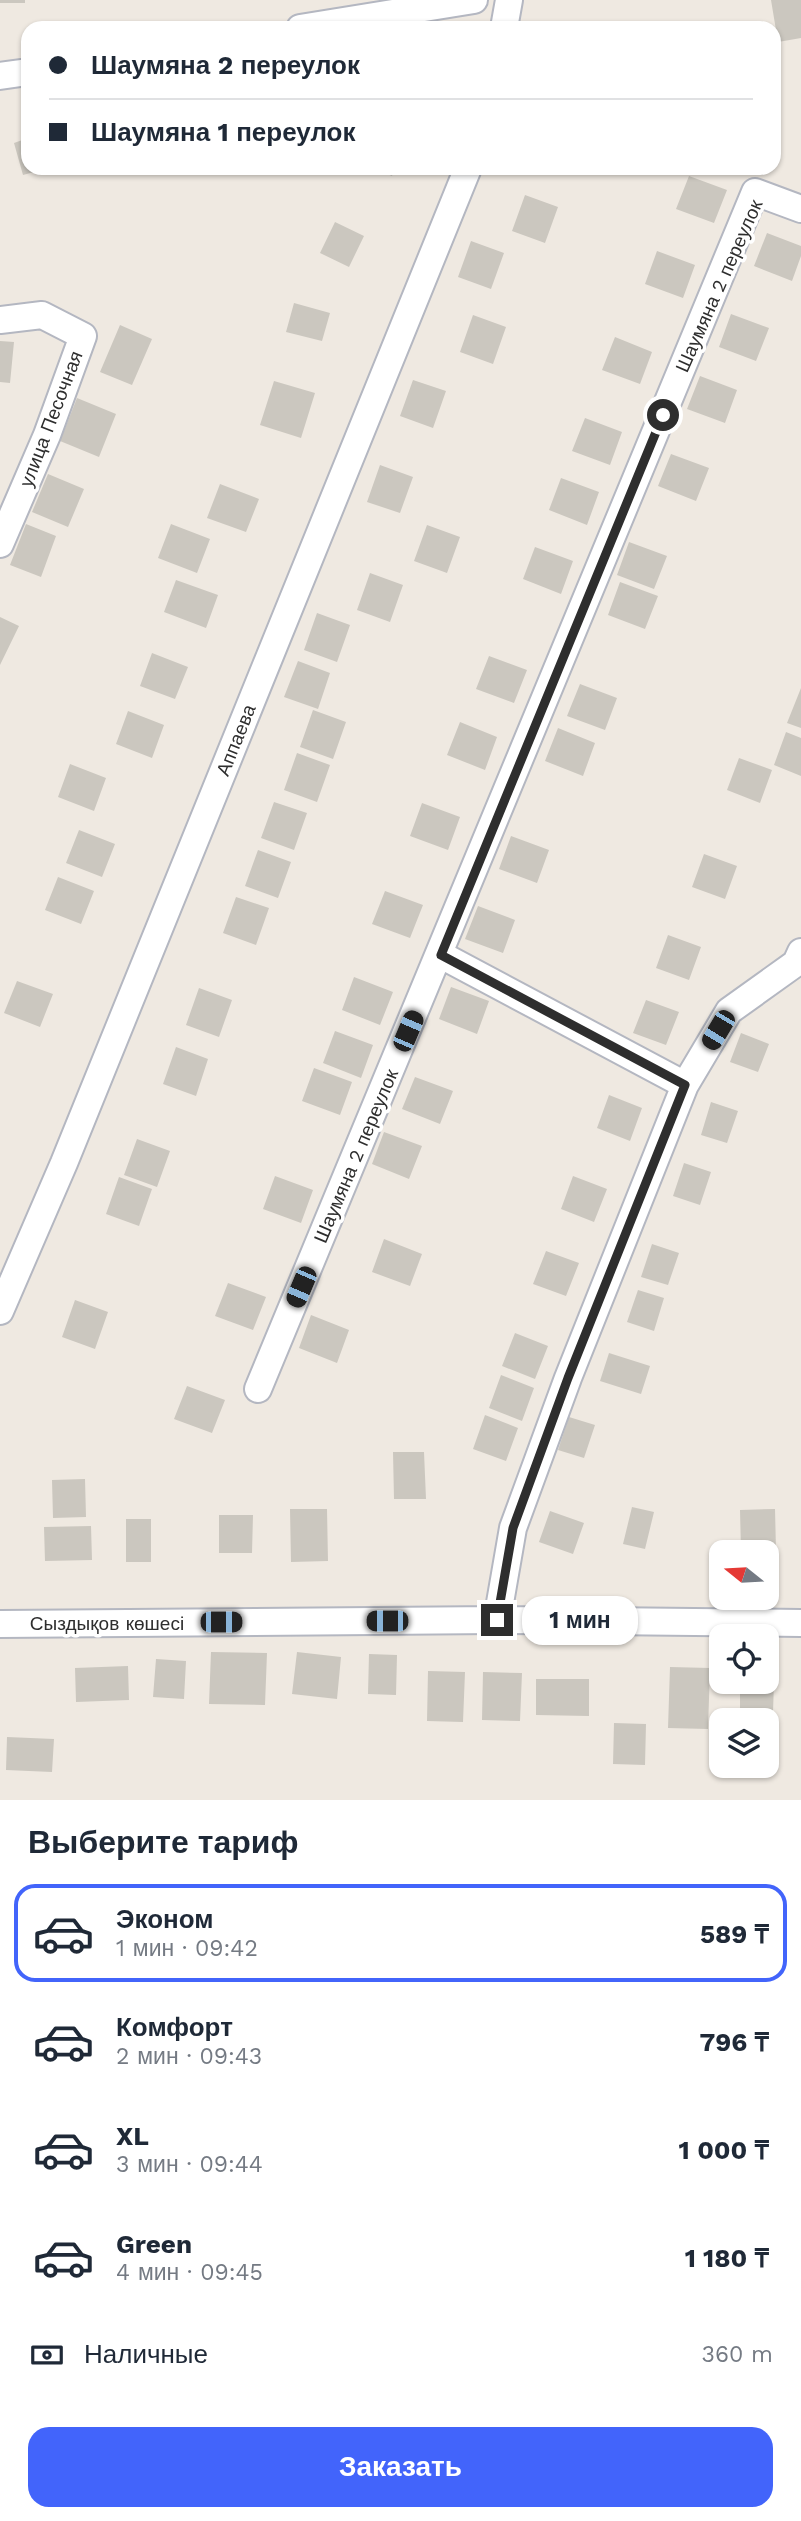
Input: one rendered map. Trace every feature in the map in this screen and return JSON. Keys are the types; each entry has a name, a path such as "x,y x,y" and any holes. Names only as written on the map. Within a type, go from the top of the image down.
{"street":[{"path":"344,21 474,0"},
{"path":"505,21 509,0"},
{"path":"0,76 21,73"},
{"name":"Аппаева","path":"0,1311 64,1163 465,175"},
{"name":"Шаумяна 2 переулок","path":"258,1389 441,955 755,192 801,209"},
{"name":"улица Песочная","path":"0,320 42,315 83,336 47,435 0,544"},
{"path":"441,955 685,1085"},
{"path":"497,1620 513,1528 568,1378 685,1085 729,1011 799,962"},
{"name":"Сыздықов көшесі","path":"0,1624 497,1620 801,1623"}],"building":[{"path":"0,0 25,0 25,3 0,3"},
{"path":"771,0 801,0 801,38 781,41 781,21 774,21"},
{"path":"21,140 21,168 14,143"},
{"path":"689,176 727,190 714,223 676,209"},
{"path":"525,195 558,207 545,243 512,231"},
{"path":"335,222 364,236 349,267 320,253"},
{"path":"767,233 801,246 801,256 792,281 754,266"},
{"path":"471,241 504,253 491,289 458,277"},
{"path":"657,251 695,265 683,298 645,284"},
{"path":"294,303 330,313 322,341 286,332"},
{"path":"731,314 769,328 756,361 719,347"},
{"path":"473,315 506,327 493,364 460,352"},
{"path":"120,325 152,339 132,385 100,372"},
{"path":"615,337 652,352 640,384 602,370"},
{"path":"0,341 14,342 10,383 0,382"},
{"path":"700,376 737,390 725,423 687,409"},
{"path":"413,380 446,391 433,428 400,416"},
{"path":"274,381 315,393 301,438 260,425"},
{"path":"77,398 116,414 99,457 60,441"},
{"path":"585,418 622,432 610,465 572,451"},
{"path":"671,454 709,468 696,501 658,486"},
{"path":"380,465 413,477 400,513 367,502"},
{"path":"48,474 84,489 68,527 32,512"},
{"path":"561,478 599,492 587,525 549,510"},
{"path":"220,484 259,499 246,532 207,518"},
{"path":"26,524 56,536 41,577 10,565"},
{"path":"171,524 210,539 197,573 158,558"},
{"path":"427,525 460,537 447,573 414,561"},
{"path":"629,542 667,556 654,589 617,575"},
{"path":"535,547 573,561 561,594 523,579"},
{"path":"370,573 403,585 390,622 357,610"},
{"path":"176,580 218,595 206,628 164,612"},
{"path":"620,582 658,596 645,629 608,615"},
{"path":"317,613 350,625 337,662 304,650"},
{"path":"0,617 19,626 0,665"},
{"path":"152,653 188,667 175,699 140,686"},
{"path":"489,656 527,670 514,703 476,689"},
{"path":"298,661 330,673 318,709 284,697"},
{"path":"580,684 617,698 605,730 567,716"},
{"path":"801,688 801,728 787,723"},
{"path":"313,710 346,722 333,759 300,747"},
{"path":"128,711 164,725 152,758 116,744"},
{"path":"460,722 497,737 485,770 447,755"},
{"path":"558,728 595,743 583,776 545,761"},
{"path":"786,732 801,738 801,776 774,765"},
{"path":"297,753 330,765 317,802 284,790"},
{"path":"739,758 772,770 760,803 727,790"},
{"path":"70,764 106,778 94,811 58,797"},
{"path":"274,802 307,813 294,850 261,838"},
{"path":"422,803 460,817 448,850 410,836"},
{"path":"79,830 115,844 102,877 66,863"},
{"path":"511,836 549,850 537,883 499,869"},
{"path":"258,850 291,862 278,898 245,886"},
{"path":"704,854 737,866 725,899 692,887"},
{"path":"58,877 94,891 81,924 45,910"},
{"path":"385,891 423,905 410,938 372,924"},
{"path":"236,897 269,908 256,945 223,933"},
{"path":"478,906 515,920 503,953 465,939"},
{"path":"668,935 701,947 689,980 656,968"},
{"path":"354,977 393,992 380,1025 342,1010"},
{"path":"17,981 53,994 40,1027 4,1013"},
{"path":"451,987 489,1001 477,1034 439,1019"},
{"path":"199,988 232,1000 219,1037 186,1025"},
{"path":"646,1000 679,1012 666,1045 633,1033"},
{"path":"335,1031 373,1045 361,1078 323,1063"},
{"path":"741,1033 769,1044 758,1072 730,1062"},
{"path":"176,1047 208,1059 196,1096 163,1084"},
{"path":"314,1068 352,1082 340,1115 302,1101"},
{"path":"415,1077 453,1091 440,1124 402,1109"},
{"path":"609,1095 642,1108 630,1141 597,1128"},
{"path":"711,1102 738,1111 727,1143 701,1135"},
{"path":"384,1132 422,1146 409,1179 372,1164"},
{"path":"137,1139 170,1151 157,1187 124,1175"},
{"path":"684,1163 711,1172 700,1205 673,1196"},
{"path":"275,1176 313,1190 301,1223 263,1209"},
{"path":"573,1176 607,1189 594,1222 561,1209"},
{"path":"119,1177 152,1189 139,1226 106,1214"},
{"path":"384,1239 422,1254 410,1286 372,1272"},
{"path":"652,1244 679,1253 668,1285 641,1277"},
{"path":"546,1251 579,1263 566,1296 533,1284"},
{"path":"228,1283 266,1297 253,1330 215,1316"},
{"path":"638,1290 664,1298 654,1331 627,1322"},
{"path":"75,1300 108,1312 95,1349 62,1337"},
{"path":"311,1315 349,1330 337,1363 299,1348"},
{"path":"515,1333 548,1346 535,1379 502,1366"},
{"path":"609,1353 650,1366 641,1394 600,1381"},
{"path":"501,1375 534,1388 522,1421 489,1408"},
{"path":"187,1386 225,1400 212,1433 174,1419"},
{"path":"485,1415 518,1428 506,1461 473,1449"},
{"path":"569,1417 595,1425 584,1458 558,1450"},
{"path":"393,1452 424,1452 426,1499 394,1499"},
{"path":"85,1479 86,1517 53,1518 52,1480"},
{"path":"632,1507 654,1512 645,1549 623,1544"},
{"path":"290,1509 327,1509 328,1561 291,1562"},
{"path":"775,1509 776,1540 741,1540 740,1510"},
{"path":"550,1511 584,1523 573,1554 539,1542"},
{"path":"219,1515 253,1515 252,1553 219,1553"},
{"path":"126,1519 151,1519 151,1562 126,1562"},
{"path":"91,1526 92,1560 45,1561 44,1527"},
{"path":"211,1652 267,1653 265,1705 209,1704"},
{"path":"297,1652 341,1657 337,1699 292,1694"},
{"path":"369,1654 397,1655 396,1695 368,1694"},
{"path":"156,1659 186,1661 184,1699 153,1697"},
{"path":"128,1666 129,1700 76,1702 75,1668"},
{"path":"670,1667 709,1668 708,1729 668,1728"},
{"path":"428,1671 465,1672 463,1722 427,1721"},
{"path":"483,1672 522,1673 520,1721 482,1720"},
{"path":"536,1679 589,1679 589,1716 536,1715"},
{"path":"740,1694 774,1694 773,1708 740,1708"},
{"path":"614,1723 646,1724 645,1765 613,1764"},
{"path":"7,1737 54,1739 52,1772 6,1770"}],"route":[{"path":"497,1620 513,1528 568,1378 685,1085 441,955 663,415"}]}
